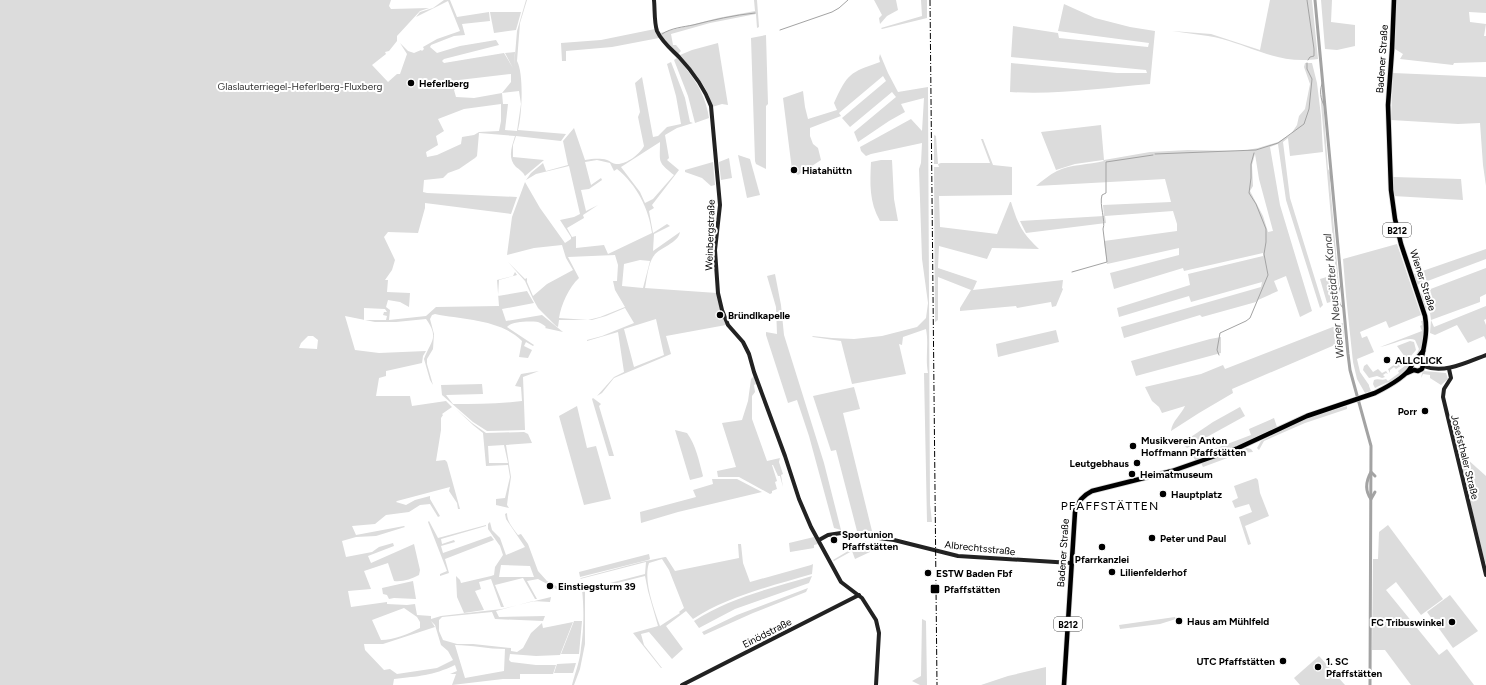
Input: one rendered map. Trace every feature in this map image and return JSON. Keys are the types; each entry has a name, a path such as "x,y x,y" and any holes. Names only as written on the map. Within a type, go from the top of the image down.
{"main road":[{"name":"Weinbergstraße","path":"654,0 656,26 661,37 691,70 706,94 711,106 720,205 716,258 718,293 722,310 728,325 746,347 799,500 841,582 866,602 878,626 879,633 876,685"},
{"name":"Badener Straße","path":"1388,120 1394,0"},
{"name":"Wiener Straße","path":"1388,120 1391,190 1394,219 1425,316 1427,335 1420,363 1420,370 1412,368"},
{"path":"1420,363 1431,369 1439,370 1486,355"},
{"name":"Wiener Straße","path":"1197,462 1245,445 1306,416 1354,401 1384,388 1412,368 1412,363 1420,363"},
{"name":"Josefsthaler Straße","path":"1449,368 1451,378 1444,388 1442,397 1486,575"},
{"name":"Badener Straße","path":"1064,685 1071,563 1076,507 1084,496 1092,491 1167,472 1197,462"},
{"name":"Albrechtsstraße","path":"819,540 828,535 841,533 894,540 958,556 1071,563"},
{"name":"Einödstraße","path":"682,685 859,595"}],"green space":[{"name":"Glaslauterriegel-Heferlberg-Fluxberg","path":"0,0 391,0 389,6 391,9 429,8 420,11 397,36 397,41 389,51 385,52 386,54 372,65 388,82 397,74 400,74 407,54 400,43 408,51 414,53 421,50 422,51 424,49 423,47 437,39 460,31 448,1 416,17 420,12 433,8 444,0 450,0 457,17 489,12 490,21 462,24 465,35 454,36 431,45 430,47 437,53 460,46 496,40 499,45 444,59 442,61 444,63 504,53 513,68 505,53 515,52 514,67 517,31 527,0 520,23 517,61 521,75 522,95 521,115 518,130 566,134 561,141 516,136 513,145 513,157 544,160 525,176 513,163 511,156 511,152 515,136 479,133 477,156 475,158 459,169 448,173 443,178 424,180 423,192 427,193 517,197 511,214 425,203 418,233 388,232 384,237 395,260 392,270 385,280 388,280 387,292 410,293 409,307 400,302 388,300 386,307 390,310 389,320 426,316 436,307 499,306 498,296 527,291 534,303 502,309 506,321 542,315 563,332 545,328 545,326 538,322 521,322 509,325 507,327 534,345 533,346 526,342 524,346 532,350 528,358 519,357 522,341 503,328 492,324 435,314 432,315 430,319 434,334 433,349 427,359 427,364 433,385 424,359 433,336 430,325 426,319 396,322 375,322 365,320 386,320 387,316 383,315 384,312 387,312 385,309 364,308 364,320 345,316 355,350 379,353 426,351 423,356 422,363 386,371 386,376 379,378 376,396 410,396 412,406 446,401 452,407 442,414 436,461 445,460 447,462 460,509 458,509 457,503 449,491 450,487 397,501 396,502 406,505 415,500 430,496 430,499 440,516 438,517 430,504 420,505 409,512 386,515 375,524 352,526 356,535 405,527 376,536 356,537 342,541 346,557 372,552 379,547 393,543 394,546 368,556 371,563 414,544 420,570 419,575 413,578 397,581 394,581 388,563 364,571 371,589 348,591 351,607 387,602 387,604 415,604 417,615 431,616 431,619 441,616 502,609 517,605 496,611 499,617 545,616 543,621 495,619 492,612 442,617 439,620 439,631 443,640 457,644 511,648 511,651 517,652 523,648 531,633 542,623 543,628 573,622 560,655 536,656 510,654 509,660 511,662 536,665 556,665 553,674 520,674 520,679 503,679 452,685 456,674 450,674 457,671 455,665 432,673 394,679 393,685 0,685","holes":["511,74 511,82 502,93 474,98 456,97 454,90 460,84 459,80","519,91 521,104 517,131 505,130 508,104 503,104 502,93","501,104 501,121 499,131 479,132 474,135 462,137 461,144 437,155 427,157 426,152 438,145 436,136 444,131 438,119 464,109","308,336 313,336 318,340 317,349 299,348 301,343","404,608 417,617 420,622 420,628 396,638 381,640 372,620","431,621 435,625 441,645 448,651 453,660 437,668 397,674 390,669 384,670 365,650 364,644 383,644 435,627","455,645 505,649 504,671 465,678"]},
{"path":"754,0 757,0 759,27 757,28 756,14 710,23 671,34 673,45 676,45 681,51 678,54 660,33 718,18 755,11"},
{"path":"874,0 896,0 898,10 887,16 880,24 879,18 882,15"},
{"path":"921,0 927,0 927,18 881,28 922,16"},
{"path":"1270,0 1312,0 1318,59 1294,60 1272,56 1222,39 1172,31 1211,34 1260,50"},
{"path":"1321,0 1332,0 1331,22 1355,25 1355,46 1337,50 1325,49"},
{"path":"1396,0 1486,0 1486,13 1469,12 1470,22 1486,24 1484,36 1486,36 1486,62 1454,63 1453,65 1400,59 1403,54 1395,49"},
{"path":"1064,4 1095,18 1130,27 1155,31 1150,84 1063,92 1010,92 1011,63 1117,73 1147,73 1146,70 1011,57 1013,26 1058,33 1059,38 1148,47 1149,43 1058,31"},
{"path":"490,12 521,12 516,30 494,33"},
{"path":"655,29 659,38 612,47 566,51 566,61 562,61 561,43 601,40"},
{"path":"766,35 768,104 766,106 766,169 756,164 755,161 751,38"},
{"path":"718,43 728,105 722,104 712,107 704,86 680,55"},
{"path":"880,54 898,92 928,87 930,504 932,522 927,522 924,373 928,373 926,329 903,337 902,345 899,344 906,374 852,384 841,341 812,336 854,339 882,336 917,327 926,318 928,303 922,259 919,169 921,163 922,143 866,156 861,151 860,147 911,119 922,131 924,98 901,104 905,112 858,142 854,132 896,97 892,92 850,127 842,118 886,81 883,76 839,113 841,116 810,128 810,136 813,144 818,148 821,160 798,175 792,170 783,98 803,91 808,119 837,110 834,103 843,85 851,75 880,62"},
{"path":"677,58 691,76 704,98 709,118 695,123 688,96 674,60"},
{"path":"671,62 685,98 690,122 693,123 677,128 665,135 669,158 667,160 679,170 652,205 654,208 649,211 653,233 667,224 670,226 654,234 653,251 680,232 676,240 659,251 651,260 645,288 717,293 726,325 666,336 671,354 614,378 602,393 597,396 614,377 624,372 618,332 587,340 602,336 634,323 625,308 592,320 588,320 559,320 558,327 556,326 538,308 525,281 508,262 525,279 527,278 527,282 533,296 547,284 573,270 566,258 562,245 534,248 507,255 512,217 525,182 540,208 565,243 571,239 560,220 580,214 569,166 536,174 526,180 531,173 543,163 546,171 568,165 563,141 574,128 585,160 601,159 615,164 620,164 628,161 636,155 644,146 638,117 640,112 635,83 642,77 653,137 658,136 667,127 681,124 676,96 667,64","holes":["660,142 660,158 662,164 674,175 653,199 645,203 640,192 621,167","597,160 610,163 614,171 617,169 624,175 636,190 645,206 652,233 608,254 604,245 576,248 576,236 572,237 567,228 584,218 583,215 598,205 586,211 581,190 589,189 602,180 601,178 591,185 585,162","615,255 618,265 617,281 613,281 615,290 625,307 588,320 559,318 566,296 579,278 568,257","640,260 650,261 643,288 622,286 624,264","656,319 664,355 634,367 624,329"]},
{"path":"1305,63 1312,63 1317,83 1323,152 1290,156 1288,138 1283,142 1290,198 1323,305 1320,308 1286,200 1278,144 1270,147 1280,205 1312,311 1300,317 1286,276 1274,281 1278,291 1256,302 1202,317 1200,315 1124,338 1121,327 1261,287 1262,282 1191,302 1189,296 1119,317 1117,308 1190,285 1188,274 1263,256 1263,253 1184,271 1183,268 1114,289 1110,273 1179,255 1179,248 1107,264 1104,241 1177,231 1177,224 1173,211 1105,216 1106,223 1026,233 1020,221 1104,216 1103,205 1171,202 1165,179 1036,186 1051,174 1062,169 1104,161 1075,164 1056,170 1041,132 1101,125 1104,160 1150,152 1188,150 1242,151 1258,148 1278,142 1291,134 1297,125 1299,116 1305,109 1310,84 1304,67","holes":["1255,154 1259,179 1273,231 1268,232 1263,216 1250,191 1253,186 1252,165"]},
{"path":"1393,73 1486,77 1486,186 1480,123 1458,124 1391,120"},
{"path":"1322,87 1328,169 1331,177 1330,183 1339,286 1337,286 1321,104"},
{"path":"934,135 936,136 938,164 934,164"},
{"path":"981,139 983,139 993,165 1012,167 1012,195 939,196 940,227 997,234 1011,202 1021,227 1028,238 1039,249 992,248 987,259 939,246 938,268 977,281 973,290 1063,280 1063,289 1056,306 1052,307 1051,302 1017,308 1016,306 960,311 960,308 971,290 938,277 938,320 935,322 934,167 939,167 938,164 990,163"},
{"path":"738,155 750,159 760,195 747,198"},
{"path":"729,158 732,178 721,180 719,162"},
{"path":"892,160 894,199 898,221 880,221 876,214 872,200 871,162"},
{"path":"713,162 715,185 711,186 702,178 685,172 685,170"},
{"path":"1393,177 1461,179 1463,200 1393,196"},
{"path":"1397,244 1421,315 1389,328 1386,321 1360,332 1362,338 1367,336 1374,352 1357,359 1360,372 1369,385 1371,391 1365,393 1357,379 1353,362 1343,259"},
{"path":"1486,249 1486,259 1417,285 1414,274"},
{"path":"1486,268 1486,294 1480,297 1480,302 1431,320 1430,313 1425,308 1420,293"},
{"path":"515,272 517,275 499,280 498,294 497,280 513,276"},
{"path":"775,274 781,305 784,335 824,463 841,530 834,528 809,436 797,400 788,403 766,335 766,332 777,334 776,307 767,276"},
{"path":"1330,276 1334,301 1327,303 1320,279"},
{"path":"1486,306 1486,319 1484,320 1486,325 1486,340 1484,336 1468,343 1457,325 1435,335 1430,333 1431,320 1434,327"},
{"path":"1421,321 1423,321 1425,328 1423,342 1414,360 1406,370 1395,379 1375,388 1373,384 1374,380 1386,379 1388,381 1399,373 1398,371 1413,359 1419,349 1415,340 1412,339 1403,340 1380,347 1422,331 1420,326 1422,325"},
{"path":"1343,323 1344,341 1232,389 1233,393 1171,431 1173,424 1185,406 1162,413 1159,407 1152,401 1145,387 1201,374 1223,365 1225,369"},
{"path":"1056,330 1059,342 998,357 996,344"},
{"path":"1221,337 1221,353 1136,376 1131,361"},
{"path":"1410,341 1414,342 1416,350 1405,363 1396,369 1394,367 1390,370 1390,373 1388,369 1405,357 1397,346"},
{"path":"1367,364 1373,372 1378,369 1382,373 1386,371 1388,374 1386,373 1383,375 1385,377 1382,378 1377,376 1369,378 1363,370 1364,366"},
{"path":"539,371 523,377 525,430 487,431 473,422 442,395 441,385 482,384 483,394 446,395 453,404 522,401 521,387 515,386 521,374"},
{"path":"1424,371 1446,373 1448,379 1441,385 1430,378 1430,375 1423,374 1421,378"},
{"path":"754,376 756,384 754,385 755,392 752,396 752,419 767,461 780,458 779,462 783,474 781,475 783,487 780,476 778,476 772,465 777,481 775,482 777,489 772,491 770,494 739,477 718,477 717,471 736,467 722,423 742,420 748,401 751,379"},
{"path":"854,387 860,409 843,413 872,531 857,531 836,450 831,451 813,396"},
{"path":"593,398 601,404 599,406 614,456 609,456 592,399"},
{"path":"577,406 587,448 596,446 611,499 584,505 559,416"},
{"path":"1347,406 1347,409 1305,423 1264,441 1259,450 1257,448 1261,441 1295,424 1313,416"},
{"path":"1240,407 1245,416 1187,448 1182,443 1213,422"},
{"path":"456,409 486,433 524,432 528,434 532,443 506,445 511,477 507,505 509,508 496,505 496,499 505,498 510,477 508,465 486,466 483,433","holes":["504,445 508,463 489,463 488,446"]},
{"path":"1274,418 1277,427 1239,445 1196,461 1193,457 1251,435 1249,429"},
{"path":"675,430 687,433 693,443 697,453 702,477 690,480"},
{"path":"1247,448 1251,449 1253,452 1241,453 1203,467 1201,463"},
{"path":"1457,450 1486,476 1486,563 1485,562"},
{"path":"1256,478 1258,480 1260,493 1269,516 1245,526 1251,544 1248,545 1239,517 1252,512 1249,504 1235,508 1232,501 1238,498 1234,486"},
{"path":"712,479 737,479 762,492 678,512 641,523 640,512 696,497 693,490 713,484"},
{"path":"507,513 509,522 518,535 521,534 528,544 538,571 547,581 560,588 558,590 538,579 527,581 537,599 535,599 523,578 495,585 504,607 501,607 491,579 479,582 481,589 475,591 484,610 464,613 457,597 456,576 461,583 494,575 495,567 503,555 500,546 488,529 488,524 490,522 492,530 500,538 506,555 525,547 506,519 505,514","holes":["501,565 530,566 534,577 499,577"]},
{"path":"429,521 438,538 486,525 441,539 442,544 454,540 455,542 441,546 443,553 491,536 494,540 445,559 449,573 440,576 440,574 447,571 428,522"},
{"path":"1388,525 1443,599 1421,615 1396,582 1386,590 1439,655 1447,649 1474,685 1411,685 1385,650 1372,650 1373,559 1378,559 1379,532"},
{"path":"814,537 818,544 814,545 814,548 790,552 789,543"},
{"path":"865,541 867,543 834,561 833,560"},
{"path":"738,544 741,544 743,563 750,582 813,564 812,574 766,587 735,598 693,619 686,611 666,626 683,649 672,659 649,632 641,634 644,645 662,668 633,633 658,626 645,576 585,591 585,644 580,669 574,685 572,685 580,658 582,641 582,589 645,574 646,562 580,579 581,578 665,557 675,571 739,558","holes":["662,559 669,570 684,608 679,612 680,613 660,626 648,586 647,578 649,563"]},
{"path":"870,544 870,552 855,559 852,551"},
{"path":"649,554 650,559 648,560 580,577 579,572"},
{"path":"812,576 809,583 735,609 699,628 694,621 707,613 736,600 766,589"},
{"path":"413,581 416,599 389,599 387,595 383,594 382,588"},
{"path":"808,588 806,592 753,613 704,635 702,632 737,615"},
{"name":"FC Tribuswinkel","path":"1450,595 1478,631 1453,648 1427,612"},
{"path":"551,597 550,602 534,601"},
{"path":"1175,617 1176,619 1160,624 1120,629 1119,625"},
{"path":"922,619 926,621 927,685 920,685 912,681 921,676"},
{"path":"574,621 582,621 579,654 561,654"},
{"name":"1. SC Pfaffstätten","path":"1319,656 1345,685 1300,685 1294,678"},
{"path":"576,663 573,673 554,673 557,664"},
{"path":"1046,667 1046,685 981,685 1008,676"}],"waterway":[{"path":"780,30 832,12 848,0"},
{"path":"1307,0 1314,49 1314,56 1310,57 1308,60"},
{"name":"Wiener Neustädter Kanal","path":"1315,0 1350,370 1371,446 1370,685"},
{"path":"662,34 677,28 731,16 755,13"},
{"path":"1155,154 1256,150 1278,143 1304,124 1309,109 1312,79 1307,69 1307,63"},
{"name":"Wiener Neustädter Kanal","path":"1323,81 1321,94 1325,107"},
{"path":"1219,355 1217,350 1220,333 1250,318 1268,275 1264,254 1266,229 1256,204 1249,193 1251,164 1254,153"},
{"path":"1072,272 1107,262 1101,203 1102,195 1106,193 1106,162 1153,155"},
{"path":"1341,285 1338,297 1340,304 1344,309"},
{"name":"Wiener Neustädter Kanal","path":"1375,476 1371,472 1368,479 1368,493 1371,499 1375,492"}],"railway":[{"path":"930,0 937,685"}],"place":[{"name":"Heferlberg","path":"411,83"},
{"name":"Hiatahüttn","path":"794,170"},
{"name":"Bründlkapelle","path":"720,315"},
{"name":"ALLCLICK","path":"1387,360"},
{"name":"Porr","path":"1425,411"},
{"name":"Musikverein Anton Hoffmann Pfaffstätten","path":"1133,446"},
{"name":"Leutgebhaus","path":"1137,463"},
{"name":"Heimatmuseum","path":"1132,474"},
{"name":"Hauptplatz","path":"1163,494"},
{"name":"Peter und Paul","path":"1152,538"},
{"name":"Sportunion Pfaffstätten","path":"834,540"},
{"name":"Pfarrkanzlei","path":"1102,547"},
{"name":"Lilienfelderhof","path":"1112,572"},
{"name":"ESTW Baden Fbf","path":"928,573"},
{"name":"Einstiegsturm 39","path":"550,586"},
{"name":"Pfaffstätten","path":"935,589"},
{"name":"Haus am Mühlfeld","path":"1179,621"},
{"name":"FC Tribuswinkel","path":"1452,622"},
{"name":"UTC Pfaffstätten","path":"1283,661"},
{"name":"1. SC Pfaffstätten","path":"1318,667"}],"district":[{"name":"PFAFFSTÄTTEN","path":"1110,506"}]}
